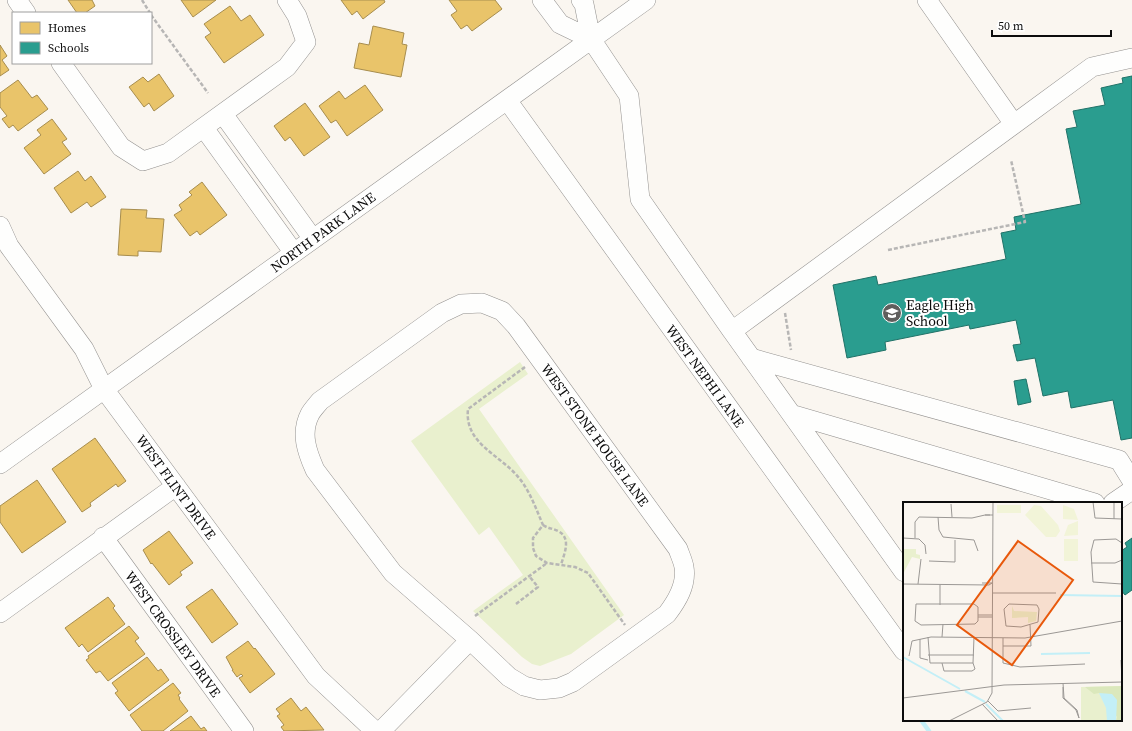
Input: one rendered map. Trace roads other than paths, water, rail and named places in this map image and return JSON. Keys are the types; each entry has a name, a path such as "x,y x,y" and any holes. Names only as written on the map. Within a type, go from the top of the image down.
{"street":[{"path":"16,0 25,12"},
{"path":"62,64 121,147 143,161 168,153 287,67 306,42 297,16 287,0"},
{"path":"542,0 560,24 591,39"},
{"path":"581,0 584,4 591,39 629,96 640,199 751,358 903,571"},
{"name":"NORTH PARK LANE","path":"0,464 646,0"},
{"path":"927,0 1014,124"},
{"path":"732,331 1092,67 1132,58"},
{"name":"WEST NEPHI LANE","path":"507,100 903,650"},
{"path":"223,114 313,240"},
{"path":"204,128 294,253"},
{"name":"WEST FLINT DRIVE","path":"0,226 9,246 84,349 104,389 316,676 375,731"},
{"name":"WEST STONE HOUSE LANE","path":"482,303 502,311 516,326 678,549 684,568 683,584 678,600 667,614 573,682 559,688 540,690 524,686 509,677 470,640 392,573 315,470 308,453 304,432 310,414 320,401 442,313 461,304 482,303"},
{"path":"751,358 1119,460 1132,481"},
{"path":"791,414 1092,502"},
{"path":"1,610 176,486"},
{"path":"1114,502 1132,490"},
{"name":"WEST CROSSLEY DRIVE","path":"103,537 244,731"},
{"path":"381,731 470,640"}],"waterway":[{"path":"922,721 929,731"}],"place":[{"name":"Eagle High School","path":"892,313"}]}
